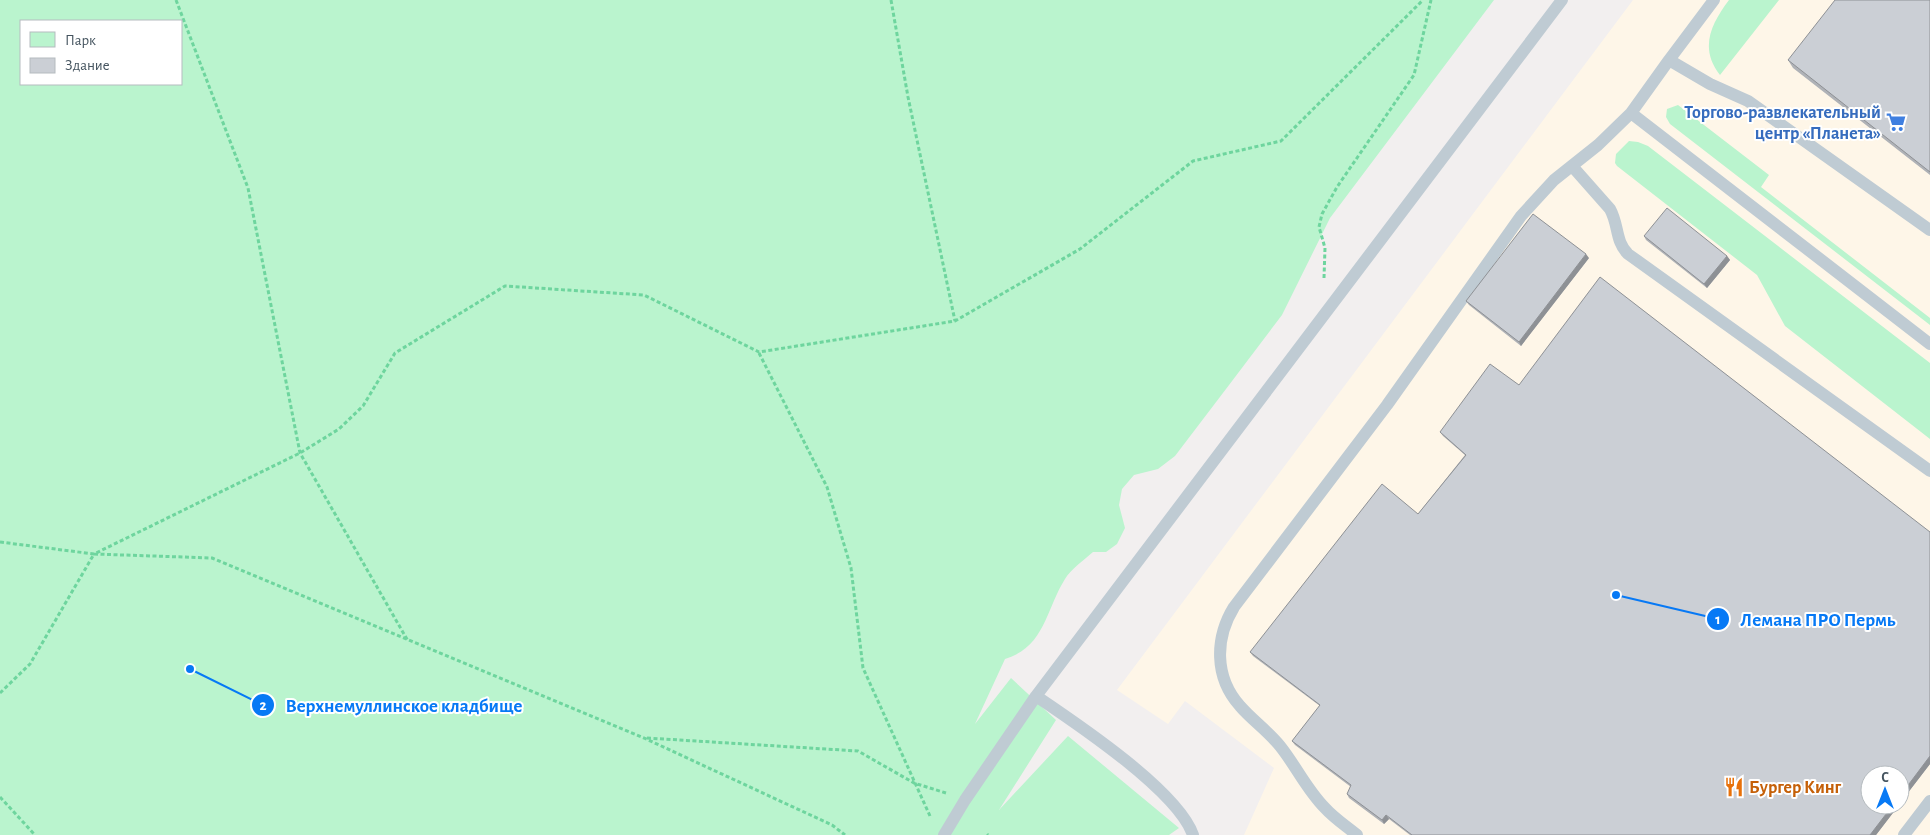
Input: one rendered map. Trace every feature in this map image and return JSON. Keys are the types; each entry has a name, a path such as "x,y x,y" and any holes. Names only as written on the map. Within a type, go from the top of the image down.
{"lane":[{"path":"944,835 965,800 1036,696 1562,0"},
{"path":"1357,835 1324,808 1282,748 1230,693 1223,680 1220,666 1219,648 1223,630 1234,607 1387,405 1521,216 1540,194 1631,114 1714,0"},
{"path":"1669,60 1710,84 1748,101 1930,230"},
{"path":"1631,114 1930,344"},
{"path":"1572,166 1610,209 1614,217 1618,242 1628,254 1930,471"},
{"path":"1036,696 1088,732 1161,793 1182,814 1193,835"},
{"path":"1904,835 1930,801"}],"path":[{"path":"176,0 248,188 300,453 408,641"},
{"path":"891,0 908,97 956,321"},
{"path":"0,693 30,664 94,554 300,453 339,429 363,406 395,353 505,286 644,295 759,352 956,321 1080,249 1193,161 1281,141 1423,0"},
{"path":"1322,318 1326,261 1319,227 1322,214 1337,187 1414,75 1431,0"},
{"path":"759,352 827,487 850,568 863,668 931,818"},
{"path":"0,542 94,554 212,558 644,738 832,825 845,835"},
{"path":"644,738 858,751 914,783 965,800"},
{"path":"0,797 35,835"}],"shaded area":[{"path":"1633,0 1930,0 1930,835 1244,835 1274,768 1185,701 1168,724 1117,690"}],"green space":[{"path":"0,0 1494,0 1330,218 1282,315 1226,389 1175,456 1158,469 1134,475 1122,489 1119,505 1125,528 1117,544 1106,552 1093,552 1068,575 1037,636 1029,646 1005,659 975,724 1011,678 1056,720 999,810 1068,736 1179,828 1169,835 0,835"},
{"path":"1729,0 1779,0 1720,75 1710,55 1710,36 1717,18"},
{"path":"1678,105 1769,175 1761,187 1930,318 1930,325 1670,124 1666,117 1667,109"},
{"path":"1629,141 1648,146 1930,363 1930,439 1785,326 1757,275 1617,166 1615,163 1616,154"}],"building":[{"name":"Торгово-развлекательный центр «Планета»","path":"1835,0 1930,0 1930,172 1788,60"},
{"path":"1667,208 1727,256 1704,284 1644,236"},
{"path":"1533,214 1586,254 1519,342 1466,301"},
{"path":"1600,277 1930,532 1930,756 1910,783 1910,765 1860,765 1860,815 1885,815 1870,835 1412,835 1386,815 1382,820 1347,794 1351,785 1292,741 1320,705 1250,652 1382,484 1418,514 1466,455 1440,432 1490,364 1519,385"}],"place":[{"name":"Торгово-развлекательный центр «Планета»","path":"1896,122"},
{"name":"Лeмaна ПРО Пермь","path":"1616,595"},
{"name":"Верхнемуллинское кладбище","path":"190,669"},
{"name":"Бургер Кинг","path":"1734,787"}]}
